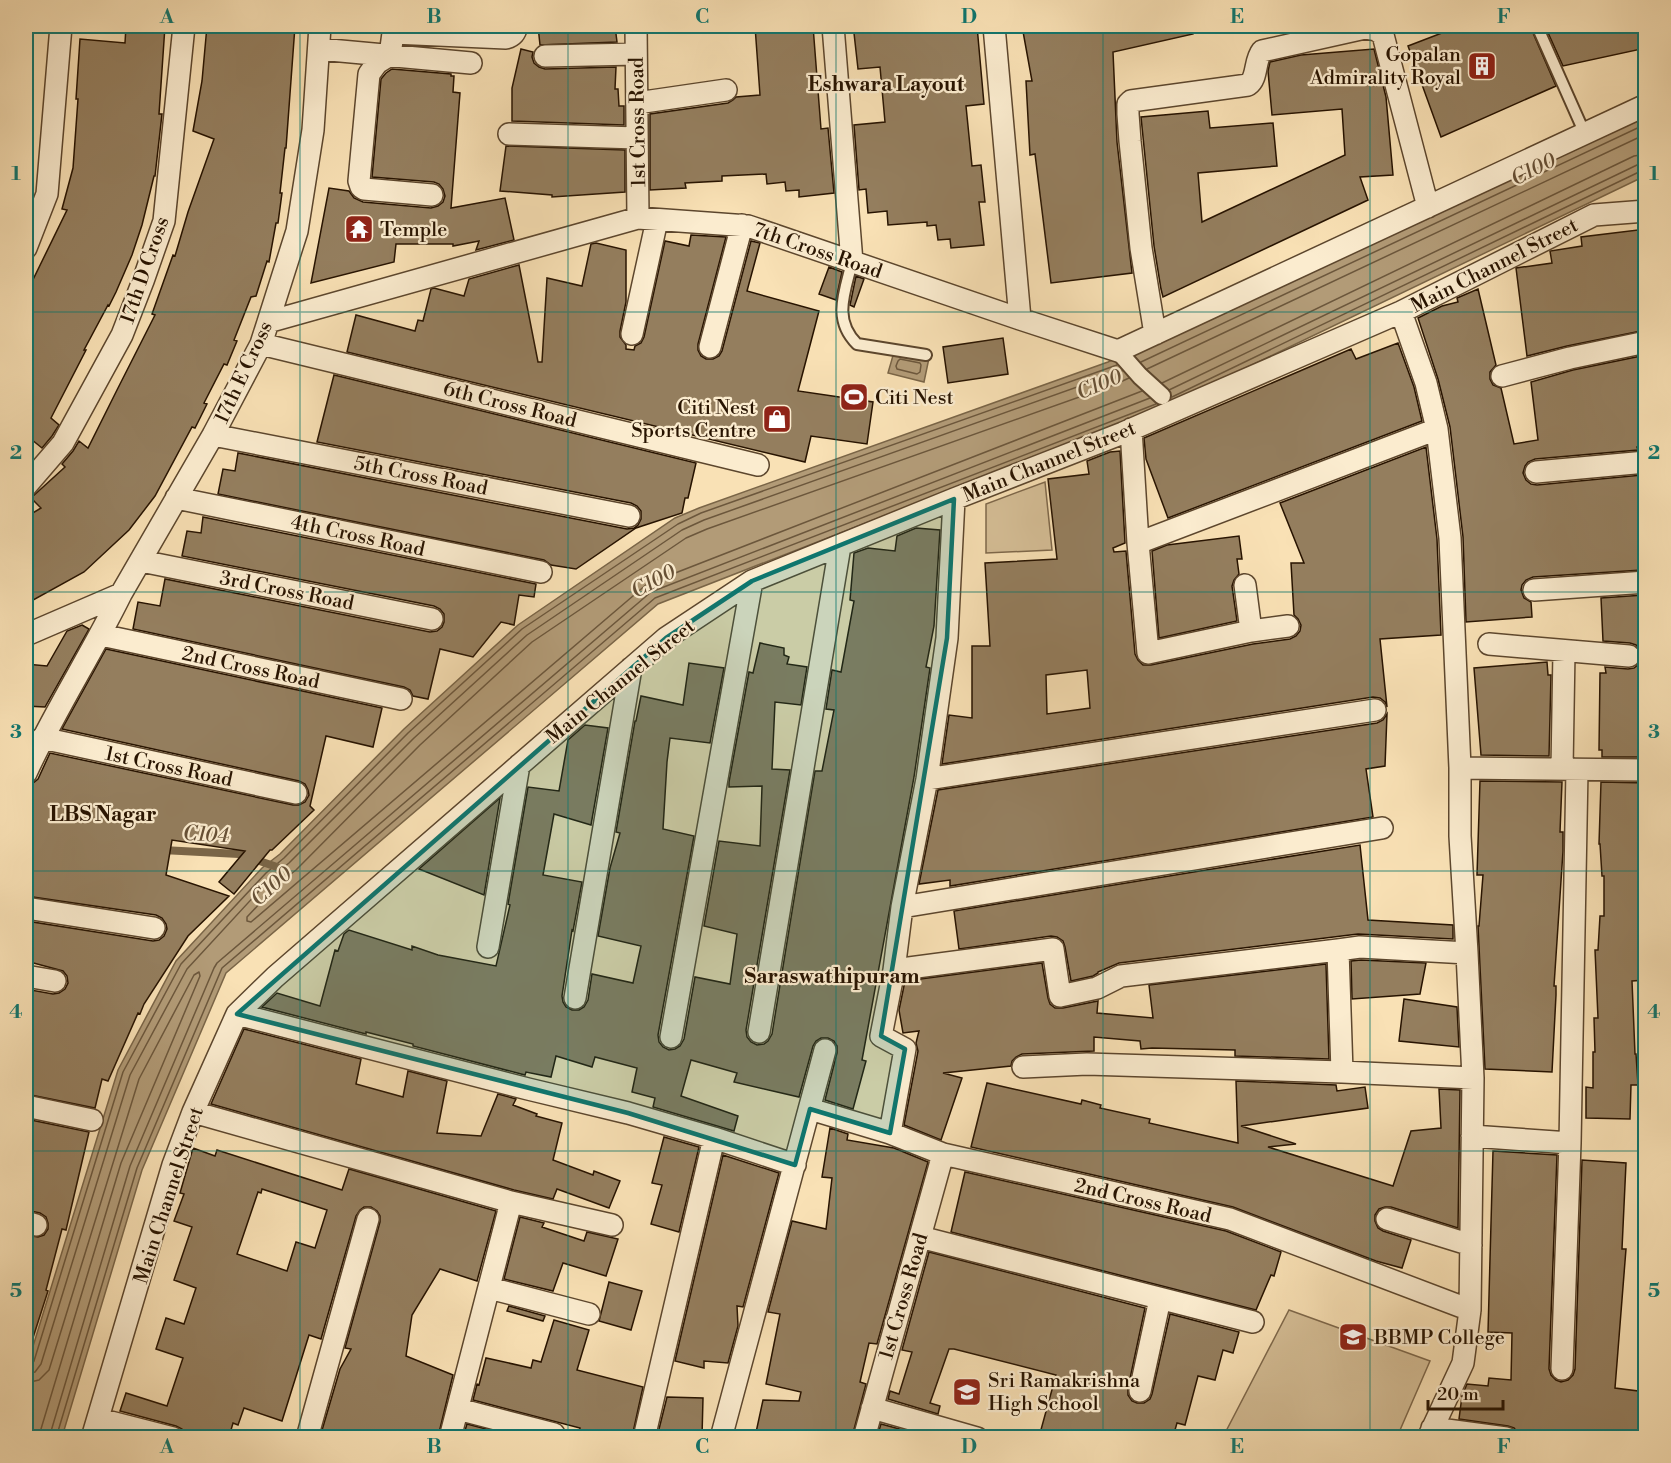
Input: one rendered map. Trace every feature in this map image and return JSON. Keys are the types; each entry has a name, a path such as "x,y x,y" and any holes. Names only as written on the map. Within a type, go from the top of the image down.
{"street":[{"path":"26,248 47,194 62,26"},
{"name":"17th D Cross","path":"26,486 63,443 122,335 147,271 164,221 183,26"},
{"name":"17th E Cross","path":"26,773 42,738 121,594 213,435 261,344 297,231 313,130 320,26"},
{"path":"390,55 393,29 506,38 516,31 517,26"},
{"name":"1st Cross Road","path":"632,333 648,219 637,138 636,26"},
{"path":"833,26 852,261"},
{"path":"994,26 1020,319"},
{"path":"1155,334 1136,200 1128,114 1128,104 1131,101 1250,84 1262,51 1365,28 1376,30 1383,35 1391,62 1428,207"},
{"path":"319,49 471,63"},
{"path":"545,56 636,54"},
{"path":"390,55 377,63 369,74 359,181 364,189 432,195"},
{"path":"637,103 726,90"},
{"path":"1162,396 1118,351 1646,105"},
{"path":"509,134 637,138"},
{"name":"Main Channel Street","path":"96,1428 173,1165 193,1112 237,1014 284,969 666,638 752,581 1131,429 1401,312 1594,215 1646,211"},
{"name":"7th Cross Road","path":"268,322 648,219 748,226 1118,351"},
{"path":"710,347 742,225"},
{"path":"1401,312 1426,383 1437,429 1450,538 1460,768 1460,836 1473,1078 1470,1310 1463,1363 1430,1433 1506,1437"},
{"path":"1502,375 1646,342"},
{"name":"6th Cross Road","path":"261,344 758,465"},
{"path":"1131,429 1148,653 1251,631 1288,626"},
{"path":"1138,543 1437,429"},
{"name":"5th Cross Road","path":"213,435 629,516"},
{"path":"1536,472 1646,462"},
{"name":"4th Cross Road","path":"176,498 540,572"},
{"path":"890,1133 905,1049 881,1036 894,970 902,907 927,780 947,638 954,499"},
{"path":"759,1032 840,546"},
{"name":"3rd Cross Road","path":"141,561 432,619"},
{"path":"671,1037 752,581"},
{"path":"1534,590 1646,582"},
{"path":"1245,585 1251,631"},
{"path":"26,635 121,594"},
{"name":"2nd Cross Road","path":"100,635 401,699"},
{"path":"1489,644 1629,656"},
{"path":"1562,1369 1570,1143 1570,769 1564,651"},
{"path":"575,998 632,668"},
{"path":"927,780 1375,710"},
{"name":"1st Cross Road","path":"42,738 296,793"},
{"path":"488,947 519,765"},
{"path":"1460,768 1646,770"},
{"path":"902,907 1382,828"},
{"path":"26,908 154,928"},
{"path":"894,970 1053,949 1060,996 1097,987 1121,976 1360,947 1467,953"},
{"path":"1338,950 1342,1072"},
{"path":"26,976 55,981"},
{"path":"237,1014 628,1113 795,1165"},
{"path":"721,1437 825,1050"},
{"path":"1023,1067 1087,1064 1473,1078"},
{"path":"26,1106 92,1120"},
{"name":"2nd Cross Road","path":"810,1109 890,1133 942,1154 1230,1220 1470,1310"},
{"path":"193,1112 512,1202 612,1225"},
{"path":"1472,1137 1570,1143"},
{"path":"644,1437 714,1138"},
{"name":"1st Cross Road","path":"864,1437 942,1154"},
{"path":"450,1437 512,1202"},
{"path":"307,1437 368,1219"},
{"path":"1387,1219 1471,1245"},
{"path":"920,1237 1253,1322"},
{"path":"489,1288 589,1314"},
{"path":"1140,1391 1160,1299"},
{"path":"872,1408 977,1437"},
{"path":"458,1409 554,1434"},
{"path":"96,1428 173,1437"}],"lane":[{"path":"1537,26 1585,134"},
{"path":"852,261 841,307 842,318 850,337 857,344 926,355"},
{"path":"1645,1120 1646,1108"}],"highlighted area":[{"path":"954,499 947,638 881,1036 905,1049 890,1133 810,1109 795,1165 628,1113 237,1014 666,638 752,581"}],"shaded area":[{"path":"1045,482 1052,550 986,553 986,504"},
{"path":"1289,1310 1430,1361 1397,1437 1223,1437"}],"water":[{"name":"C100","path":"1645,109 1645,176 1171,404 658,604 226,973 142,1170 62,1437 26,1438 26,1369 118,1070 176,961 262,868 280,854 404,729 518,625 675,518 1108,362"},
{"path":"894,352 929,358 924,382 888,373"}],"building":[{"path":"126,26 165,26 159,114 162,114 155,176 132,255 116,292 84,350 86,350 51,418 59,425 42,448 26,435 26,294 67,210 62,209 73,168 80,39 125,43"},
{"path":"207,26 295,26 286,148 280,193 282,193 269,262 267,261 256,296 251,297 227,365 224,364 204,403 207,404 195,428 192,427 155,496 129,530 84,572 26,604 26,517 41,508 31,498 65,467 62,464 79,441 88,448 155,315 152,314 173,255 175,256 214,139 193,131 202,81"},
{"path":"538,26 615,26 617,42 540,45"},
{"path":"755,26 813,26 821,129 828,128 834,193 799,197 799,190 786,191 785,182 767,184 766,174 722,176 722,181 685,183 686,188 650,190 650,114 728,103 736,97 760,95"},
{"path":"858,26 977,26 984,104 966,106 972,166 981,165 985,202 979,202 984,245 951,248 950,239 938,240 936,225 927,226 927,222 888,225 887,211 868,213 866,189 859,190 854,125 885,122 880,67 858,69 854,33 859,32"},
{"path":"1022,26 1192,26 1193,34 1113,52 1117,142 1132,273 1051,283 1035,154 1030,155 1026,81 1032,81"},
{"name":"Gopalan Admirality Royal","path":"1460,26 1530,26 1556,86 1441,137 1408,46"},
{"path":"1545,26 1646,26 1646,48 1563,66"},
{"path":"521,49 533,52 534,63 545,69 616,67 615,89 618,89 619,106 624,106 624,125 512,121 512,88"},
{"path":"1374,49 1386,97 1393,175 1360,177 1368,200 1163,297 1154,246 1141,117 1208,111 1210,128 1273,123 1277,166 1198,173 1202,222 1345,155 1342,109 1272,115 1268,71 1270,62 1301,55"},
{"path":"392,69 454,76 453,92 460,93 451,208 505,198 514,240 476,250 479,241 453,246 453,244 396,244 394,262 311,283 329,188 349,191 354,198 363,202 431,208 443,202 445,196 443,189 434,182 372,177 381,79"},
{"path":"506,146 625,150 625,192 552,197 552,195 500,191"},
{"path":"1646,229 1646,330 1527,356 1516,268 1552,263 1550,251 1582,246 1581,237"},
{"path":"691,235 726,237 698,344 701,356 713,359 722,351 751,241 760,243 747,291 819,311 798,391 873,402 867,444 811,436 805,462 347,352 356,315 415,331 418,320 423,321 431,289 464,296 469,279 519,265 538,362 542,362 547,278 582,286 591,244 596,243 626,250 626,302 620,337 626,349 634,350 644,337 665,241 689,246"},
{"path":"829,267 842,272 836,300 819,294"},
{"path":"856,276 864,279 854,307 850,305"},
{"path":"1478,289 1496,365 1490,372 1490,379 1493,385 1501,388 1514,444 1538,440 1531,382 1573,370 1646,355 1646,445 1637,447 1638,450 1535,459 1528,462 1523,473 1526,480 1537,485 1642,475 1646,494 1646,565 1642,565 1642,570 1533,577 1526,580 1521,590 1524,598 1531,602 1532,617 1466,622 1463,537 1450,427 1438,379 1418,318 1442,306 1458,302 1457,298"},
{"path":"1003,338 1008,374 948,383 943,347"},
{"path":"1398,343 1414,387 1422,421 1168,518 1146,459 1144,438 1351,349 1356,359"},
{"path":"334,375 696,463 688,498 685,498 682,513 636,528 576,569 551,565 544,560 218,494 223,469 235,471 238,453 627,529 634,528 641,519 641,511 631,503 317,442"},
{"path":"1426,447 1437,539 1441,635 1380,639 1387,707 1380,698 1373,697 942,764 949,715 972,718 972,646 990,646 985,563 1057,559 1048,479 1089,474 1087,461 1110,452 1120,451 1125,543 1113,548 1114,552 1126,551 1135,654 1143,665 1290,639 1296,636 1301,625 1294,615 1291,563 1304,563 1280,503","holes":["1087,670 1090,708 1047,714 1046,675"]},
{"path":"203,517 536,584 534,597 519,595 514,625 501,622 473,657 440,649 428,699 413,696 410,690 404,687 133,629 138,602 160,606 165,579 430,632 442,627 444,614 434,606 182,556 187,531 201,533"},
{"path":"916,528 940,530 934,626 926,667 930,668 914,777 862,1060 866,1061 853,1109 825,1100 837,1053 834,1041 828,1038 821,1038 813,1046 799,1097 734,1082 737,1073 691,1060 681,1096 738,1116 734,1131 653,1107 655,1098 632,1092 637,1068 595,1057 592,1067 556,1056 551,1077 526,1072 525,1075 413,1046 413,1044 262,1007 277,993 320,1006 335,950 338,951 344,934 349,930 412,950 412,946 438,955 496,966 510,905 508,904 528,787 559,791 568,740 585,725 608,728 591,825 554,814 543,875 582,882 572,930 563,1002 572,1010 584,1007 588,1000 592,974 633,983 641,946 598,936 610,868 620,833 616,832 635,721 641,696 683,705 689,663 724,668 710,743 670,738 667,762 663,829 694,836 658,1035 659,1042 669,1050 680,1046 684,1039 695,977 730,984 737,934 704,926 719,841 760,846 762,786 729,787 729,782 749,672 753,673 760,643 784,648 784,655 789,657 787,664 807,667 801,705 775,702 772,769 790,770 746,1030 751,1042 757,1045 764,1044 772,1034 815,771 822,771 834,710 826,709 832,670 841,672 854,601 850,600 854,553 868,548 895,551 897,536"},
{"path":"1239,536 1242,559 1237,559 1239,574 1232,586 1237,621 1159,638 1152,551 1167,545"},
{"path":"1644,595 1646,757 1602,757 1602,750 1599,750 1600,673 1606,673 1605,667 1634,668 1642,657 1636,645 1603,641 1601,598"},
{"path":"82,625 89,629 45,707 26,706 26,664 47,666 67,631"},
{"path":"106,649 382,708 373,747 326,736 310,806 314,810 270,850 234,894 219,882 245,851 172,840 166,875 229,896 188,936 144,1004 140,1014 138,1013 108,1081 102,1079 95,1108 26,1094 26,1004 31,990 59,993 68,983 63,971 26,961 26,921 153,941 164,936 167,929 162,918 156,915 26,896 26,808 32,784 38,779 50,753 293,805 305,802 309,795 305,784 299,781 62,729"},
{"path":"1547,662 1548,675 1551,675 1549,756 1481,755 1474,668"},
{"path":"1387,714 1385,766 1366,769 1373,817 950,886 950,880 919,884 938,790 1377,723"},
{"path":"1480,781 1562,782 1560,832 1563,832 1563,851 1554,986 1556,986 1556,995 1552,1072 1485,1069 1478,926 1483,875 1477,875"},
{"path":"1601,782 1646,783 1646,980 1632,981 1638,1085 1631,1085 1630,1119 1586,1118 1586,1087 1593,1088 1594,1018 1598,1018 1595,950 1598,950 1600,916 1604,916 1604,876 1602,876 1599,844"},
{"path":"500,798 484,895 419,869"},
{"path":"1360,845 1368,920 1453,925 1453,939 1358,934 1119,963 1093,976 1071,981 1065,947 1063,941 1057,937 959,949 954,911"},
{"path":"1351,961 1426,963 1420,994 1352,999"},
{"path":"1042,963 1048,998 1050,1004 1055,1008 1098,1001 1097,1013 1153,1018 1149,985 1326,964 1329,1059 1235,1056 1235,1050 1141,1049 1140,1041 1094,1037 1094,1051 1022,1054 1012,1061 1011,1066 943,1073 962,1078 941,1140 904,1125 918,1051 916,1043 919,1031 903,1033 899,1010 905,981"},
{"path":"1404,999 1457,1007 1459,1047 1399,1041"},
{"path":"244,1029 361,1059 356,1084 403,1097 408,1071 447,1081 437,1133 481,1136 498,1094 516,1099 513,1105 537,1114 536,1116 562,1123 553,1160 593,1175 594,1171 620,1181 609,1208 557,1189 553,1199 514,1190 211,1104"},
{"path":"1236,1081 1336,1085 1337,1091 1365,1087 1368,1108 1241,1126 1296,1144 1268,1147 1393,1186 1411,1131 1441,1128 1439,1089 1460,1090 1458,1228 1391,1207 1379,1209 1375,1215 1378,1228 1411,1240 1402,1268 1376,1261 1233,1207 971,1147 987,1083 1081,1104 1082,1100 1101,1105 1100,1108 1150,1119 1149,1123 1238,1143"},
{"path":"26,1119 89,1132 66,1230 62,1229 46,1290 48,1291 30,1347 26,1346 26,1235 38,1237 44,1235 48,1229 48,1223 46,1217 40,1213 26,1210"},
{"path":"830,1128 848,1134 847,1140 894,1148 928,1162 877,1344 869,1343 860,1382 866,1384 852,1437 755,1437 763,1400 799,1401 801,1392 766,1384 780,1314 768,1312 792,1221 826,1229 832,1178 822,1177"},
{"path":"664,1137 699,1147 679,1232 651,1224 662,1185 652,1183"},
{"path":"193,1148 215,1156 217,1150 342,1190 349,1169 496,1211 477,1281 440,1269 412,1315 406,1356 453,1375 438,1437 320,1437 340,1369 351,1349 345,1348 380,1222 377,1211 371,1207 364,1207 356,1216 321,1339 309,1335 282,1421 244,1408 238,1425 233,1423 229,1437 185,1437 182,1429 176,1426 120,1411 126,1393 167,1406 183,1358 156,1349 166,1318 184,1324 196,1288 174,1280 192,1227 174,1221 184,1194 180,1193","holes":["262,1189 327,1210 315,1248 296,1242 287,1271 237,1254 258,1192 261,1193"]},
{"path":"1493,1151 1557,1155 1549,1369 1551,1375 1561,1382 1568,1380 1575,1369 1582,1160 1626,1163 1622,1249 1626,1249 1615,1388 1646,1392 1646,1437 1597,1437 1556,1432 1555,1437 1518,1437 1514,1428 1508,1426 1459,1419 1462,1396 1467,1384 1488,1386 1489,1378 1511,1380 1512,1333 1488,1332"},
{"path":"723,1155 779,1173 743,1307 737,1306 738,1326 728,1363 704,1361 704,1368 675,1361"},
{"path":"965,1172 1226,1231 1281,1252 1274,1276 1271,1275 1256,1310 951,1232"},
{"path":"520,1217 544,1223 542,1227 584,1241 587,1232 618,1239 606,1276 563,1263 553,1291 504,1279"},
{"path":"929,1252 1145,1308 1128,1388 1128,1395 1132,1401 1137,1403 1144,1403 1150,1399 1152,1394 1170,1314 1239,1332 1233,1353 1223,1350 1215,1380 1198,1376 1185,1425 1177,1423 1173,1437 1039,1437 1056,1375 954,1349 949,1349 930,1403 940,1406 938,1414 888,1399 890,1391 899,1394 912,1352 902,1350"},
{"path":"609,1282 642,1291 631,1330 599,1321"},
{"path":"509,1306 545,1316 543,1321 507,1311"},
{"path":"554,1320 589,1330 577,1370 643,1387 632,1437 578,1437 580,1428 473,1400 486,1358 531,1368 533,1360 541,1362"},
{"path":"667,1397 703,1398 702,1437 657,1437"},
{"path":"467,1424 513,1436 513,1437 463,1437"},
{"path":"881,1424 929,1437 877,1437"}],"waterway":[{"name":"C104","path":"162,850 239,854 277,867"}],"place":[{"name":"Gopalan Admirality Royal","path":"1482,66"},
{"name":"Temple","path":"359,229"},
{"name":"Citi Nest","path":"854,397"},
{"name":"Citi Nest Sports Centre","path":"777,419"},
{"name":"BBMP College","path":"1353,1337"},
{"name":"Sri Ramakrishna High School","path":"967,1392"}],"district":[{"name":"Eshwara Layout","path":"886,84"},
{"name":"LBS Nagar","path":"103,814"},
{"name":"Saraswathipuram","path":"832,976"}]}
